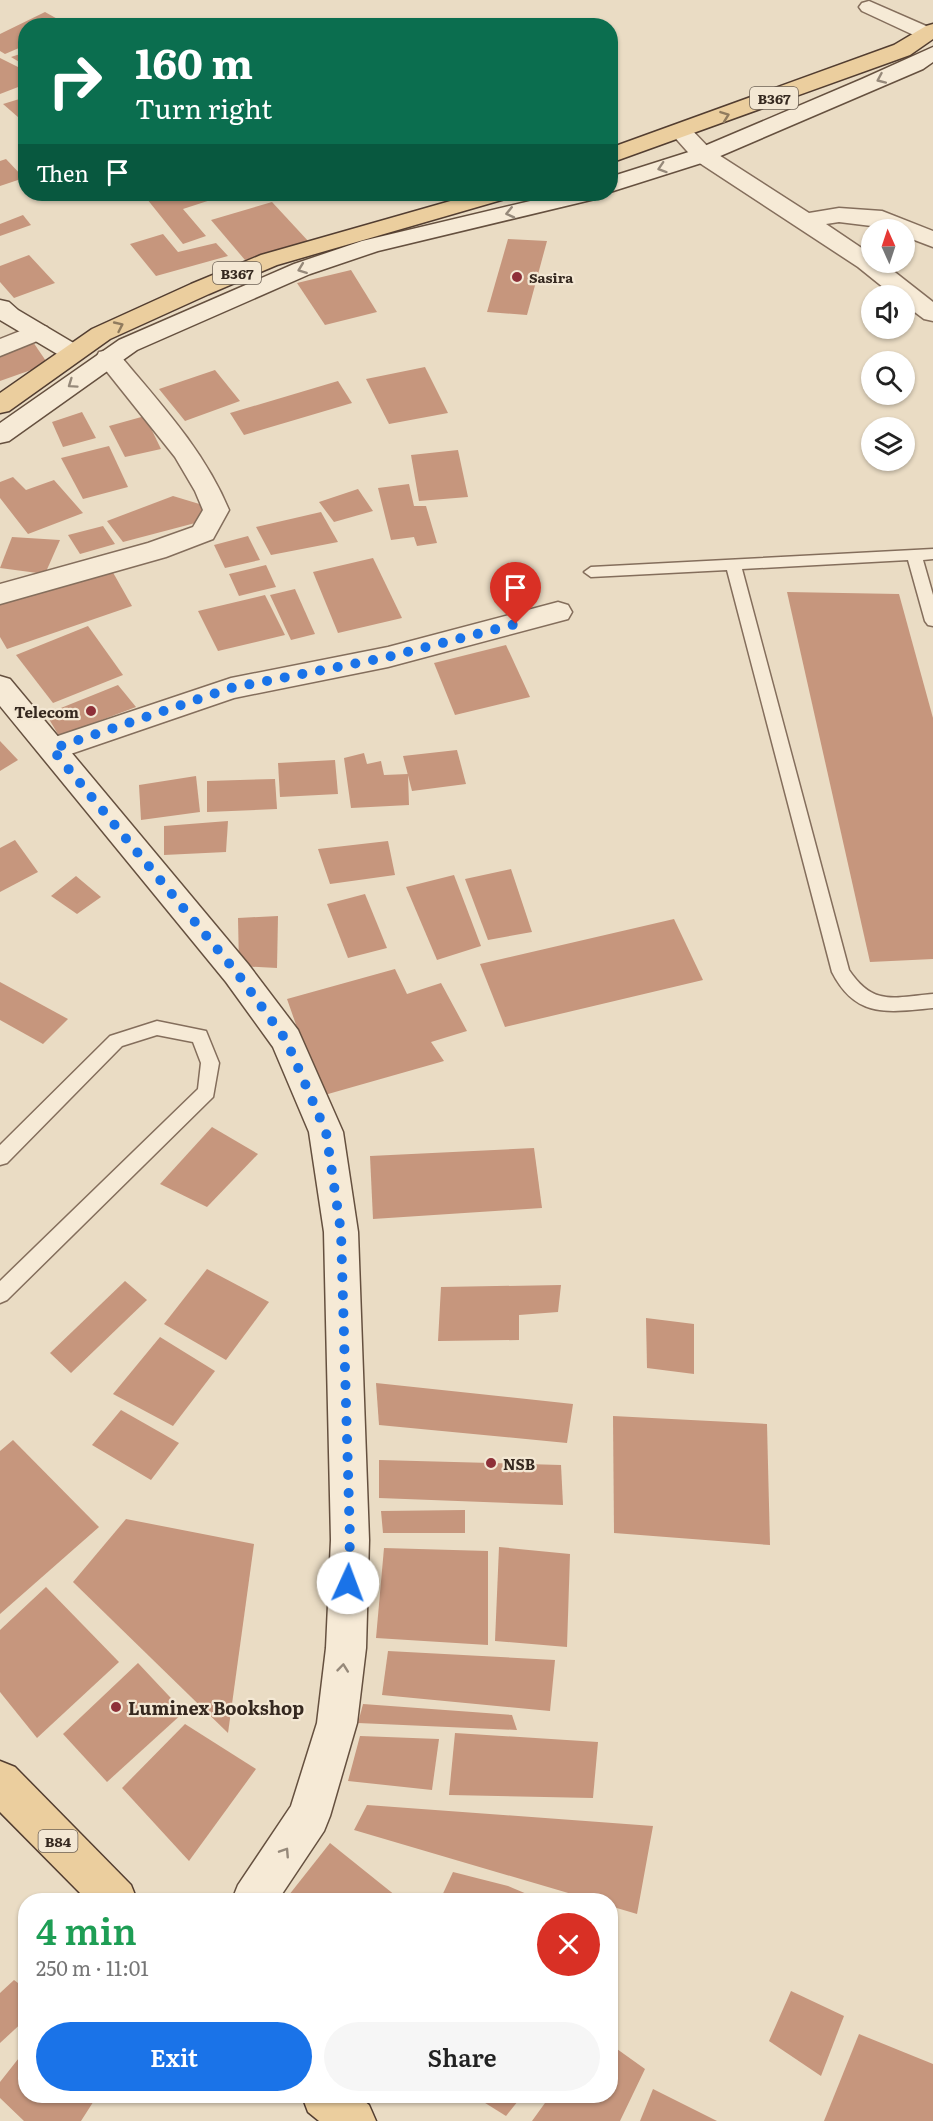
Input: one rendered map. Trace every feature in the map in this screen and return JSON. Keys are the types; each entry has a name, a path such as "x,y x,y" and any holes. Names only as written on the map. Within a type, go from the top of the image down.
{"main road":[{"name":"B367","path":"618,153 931,39"},
{"name":"B367","path":"0,405 101,334 200,289 269,260 475,201"},
{"name":"B84","path":"0,1782 109,1893"},
{"path":"332,2103 353,2121"}],"street":[{"path":"869,6 931,39"},
{"name":"B367","path":"618,182 703,155 915,64 931,39"},
{"path":"681,132 703,155 866,262 933,314"},
{"name":"B367","path":"0,435 128,345 302,269 370,246 558,201"},
{"path":"805,221 839,215 882,218 933,240"},
{"path":"0,307 9,315 73,353"},
{"path":"0,348 38,332"},
{"path":"0,594 156,550 203,532 216,510 209,489 159,420 108,358"},
{"path":"52,749 231,688 388,657 558,612"},
{"path":"0,686 237,973 286,1040 326,1132 341,1232 350,1540 346,1648 337,1723 309,1816 258,1893"}],"lane":[{"path":"591,572 933,554"},
{"path":"914,555 933,621"},
{"path":"733,564 841,972 855,993 883,1005 933,1001"},
{"path":"0,1157 116,1041 157,1028 200,1036 210,1063 207,1092 0,1294"}],"building":[{"path":"45,12 56,18 33,18"},
{"path":"18,25 18,48 5,54 0,51 0,34"},
{"path":"18,55 18,61 11,57"},
{"path":"0,58 18,67 18,87 0,94"},
{"path":"18,99 18,117 3,104"},
{"path":"6,159 18,172 18,180 0,186 0,161"},
{"path":"149,201 208,201 183,209 206,236 183,244"},
{"path":"272,202 309,242 245,260 211,220"},
{"path":"23,215 31,225 0,236 0,224"},
{"path":"163,234 178,252 216,243 228,256 156,276 130,244"},
{"name":"Sasira","path":"508,239 547,241 527,315 487,312"},
{"path":"29,255 55,283 14,298 0,282 0,266"},
{"path":"351,270 377,312 325,325 297,283"},
{"path":"33,342 48,364 0,381 0,355"},
{"path":"425,367 448,413 389,424 366,379"},
{"path":"215,370 240,401 185,421 159,389"},
{"path":"338,381 352,403 244,435 230,413"},
{"path":"82,412 96,438 63,447 52,422"},
{"path":"145,416 161,449 125,457 109,426"},
{"path":"109,446 128,487 83,499 61,458"},
{"path":"458,450 468,497 419,501 411,455"},
{"path":"13,477 26,490 54,480 83,513 28,534 0,498 0,482"},
{"path":"409,484 414,506 426,506 437,543 417,546 414,537 391,540 378,488"},
{"path":"358,489 373,511 334,522 319,502"},
{"path":"173,496 206,506 199,522 123,542 107,521"},
{"path":"321,512 338,542 271,555 256,527"},
{"path":"103,526 115,544 80,554 68,535"},
{"path":"248,536 260,560 225,568 214,545"},
{"path":"12,537 60,540 45,574 0,568"},
{"path":"373,558 402,618 338,633 313,572"},
{"path":"266,565 276,587 239,596 229,574"},
{"path":"111,569 132,606 7,649 0,637 0,605"},
{"path":"295,589 315,634 291,640 270,595"},
{"path":"787,592 899,594 933,718 933,959 870,962"},
{"path":"265,595 285,635 218,651 198,611"},
{"path":"88,626 123,675 53,703 16,655"},
{"path":"506,645 530,697 455,715 434,663"},
{"name":"Telecom","path":"118,685 136,707 59,736 46,714"},
{"path":"0,741 18,760 0,771"},
{"path":"457,750 466,784 412,791 403,756"},
{"path":"364,753 367,764 381,761 384,775 408,774 409,805 351,808 344,758"},
{"path":"335,760 338,794 280,797 278,763"},
{"path":"196,776 200,812 141,820 139,785"},
{"path":"275,779 277,809 207,812 207,781"},
{"path":"228,821 226,852 164,855 164,826"},
{"path":"15,840 38,872 0,892 0,848"},
{"path":"388,841 395,875 330,884 318,849"},
{"path":"511,869 532,932 488,940 465,879"},
{"path":"454,875 481,946 437,960 406,887"},
{"path":"76,876 101,897 77,914 51,896"},
{"path":"365,894 387,948 348,958 327,904"},
{"path":"278,916 277,968 239,966 238,918"},
{"path":"674,919 703,980 505,1027 480,964"},
{"path":"395,969 407,994 441,983 467,1031 431,1042 444,1061 321,1096 287,999"},
{"path":"0,982 68,1019 43,1044 0,1020"},
{"path":"212,1127 258,1154 207,1207 160,1184"},
{"path":"534,1148 542,1208 373,1219 370,1156"},
{"path":"207,1269 269,1302 226,1360 164,1324"},
{"path":"125,1281 147,1300 71,1373 50,1353"},
{"path":"561,1285 558,1312 519,1315 519,1340 438,1341 441,1287"},
{"path":"646,1318 694,1324 694,1374 647,1368"},
{"path":"160,1337 215,1371 173,1426 113,1394"},
{"path":"376,1383 573,1404 567,1443 379,1425"},
{"path":"121,1410 179,1443 151,1480 92,1445"},
{"path":"613,1416 767,1424 770,1545 614,1533"},
{"path":"13,1440 99,1527 0,1614 0,1451"},
{"path":"379,1460 561,1465 563,1505 379,1498"},
{"path":"465,1510 465,1533 383,1533 381,1511"},
{"path":"126,1519 254,1544 228,1733 73,1582"},
{"path":"499,1547 570,1554 567,1647 495,1641"},
{"path":"384,1548 488,1551 488,1645 376,1638"},
{"path":"46,1587 119,1662 37,1738 0,1692 0,1630"},
{"path":"388,1651 555,1660 550,1711 382,1695"},
{"path":"138,1663 184,1712 107,1782 63,1734"},
{"path":"363,1704 512,1715 517,1730 358,1723"},
{"path":"185,1724 256,1769 189,1861 122,1788"},
{"path":"455,1733 598,1742 593,1798 449,1795"},
{"path":"360,1736 439,1739 432,1790 348,1781"},
{"path":"367,1805 653,1826 637,1914 618,1908 618,1893 568,1893 354,1830"},
{"path":"330,1843 392,1893 291,1893"},
{"path":"453,1872 508,1886 524,1893 443,1893"},
{"path":"14,1980 18,1983 18,2026 0,2043 0,1993"},
{"path":"791,1991 844,2016 821,2076 769,2041"},
{"path":"859,2034 933,2064 933,2121 824,2121"},
{"path":"618,2050 645,2069 620,2121 532,2121 545,2103 618,2103"},
{"path":"18,2059 18,2103 93,2103 81,2121 24,2121 0,2098 0,2082"},
{"path":"653,2089 717,2121 640,2121"},
{"path":"485,2103 516,2103 506,2116"}],"place":[{"name":"Sasira","path":"517,277"},
{"name":"Telecom","path":"91,711"},
{"name":"NSB","path":"491,1463"},
{"name":"Luminex Bookshop","path":"116,1707"}],"route":[{"path":"348,1583 350,1540 341,1232 326,1132 286,1040 237,973 52,749 231,688 388,657 516,624"}]}
